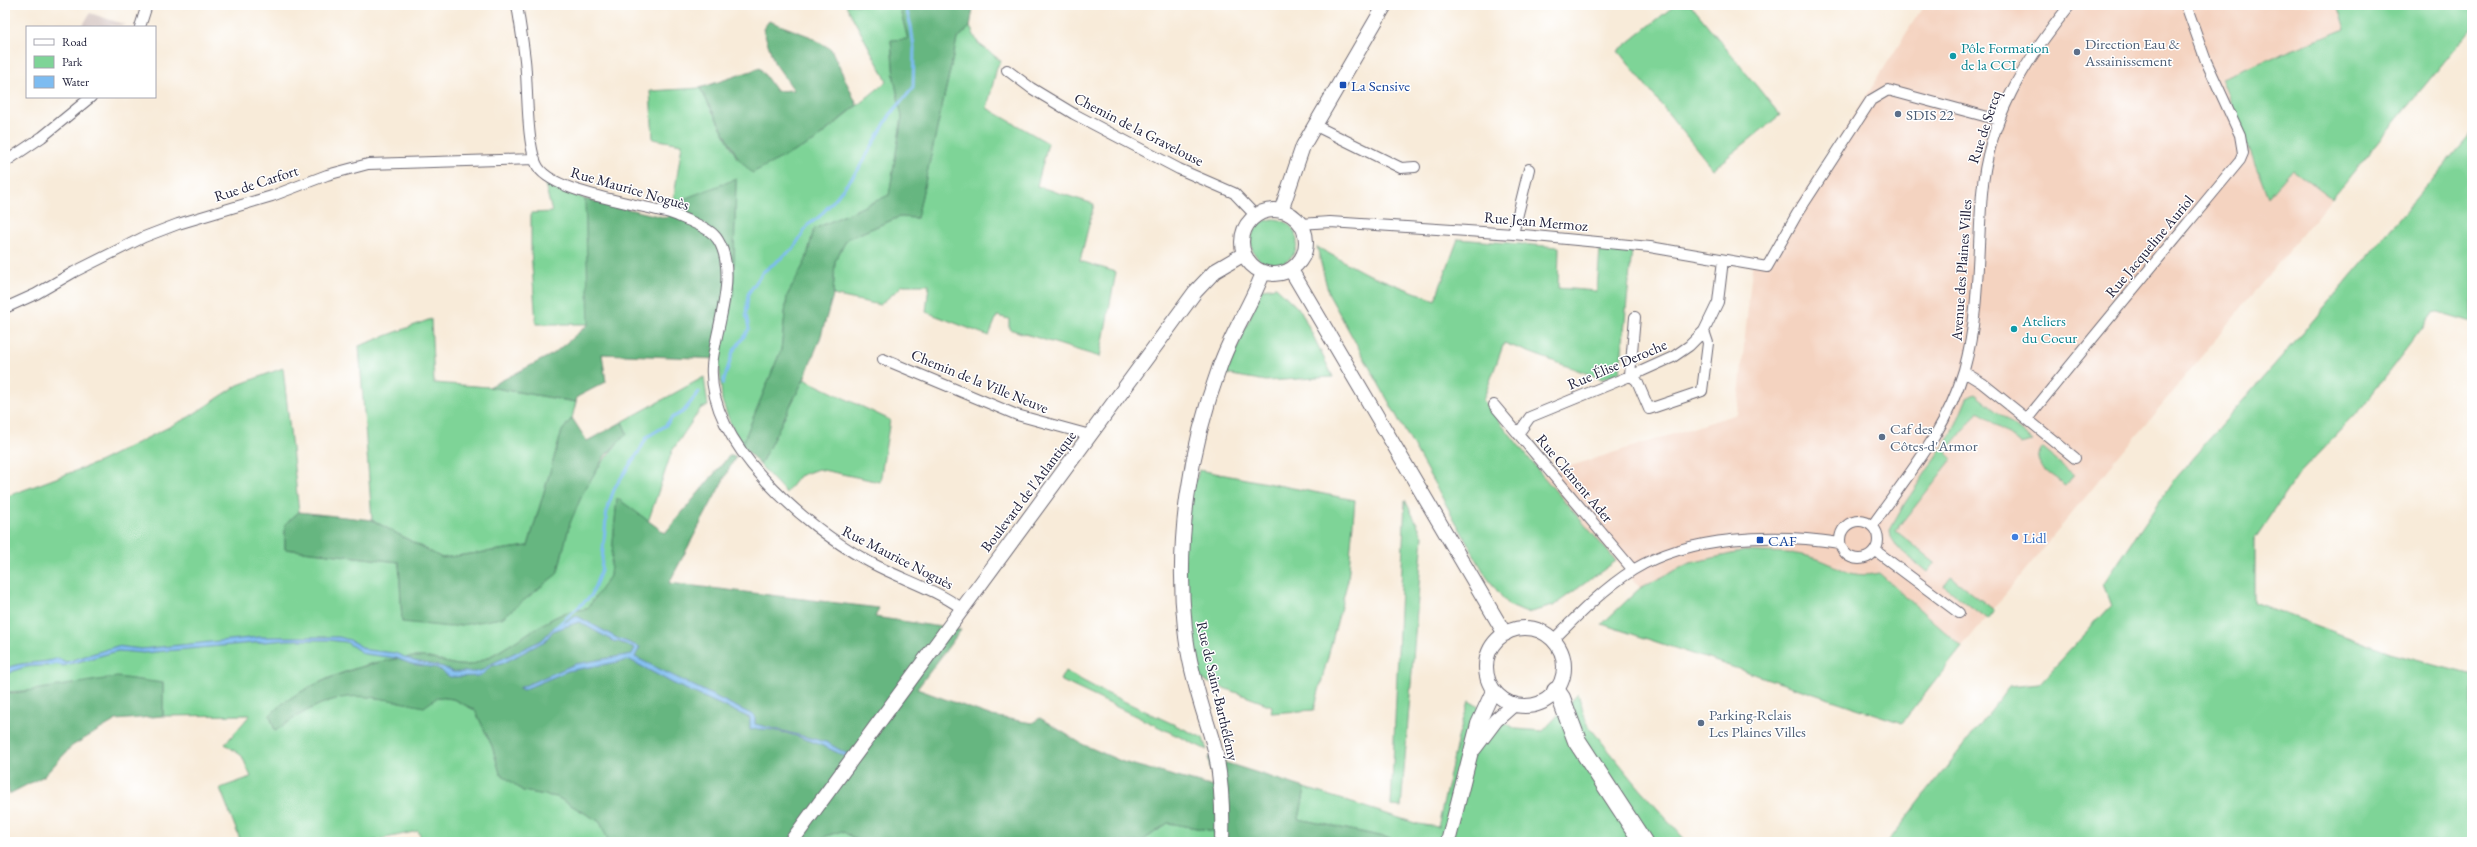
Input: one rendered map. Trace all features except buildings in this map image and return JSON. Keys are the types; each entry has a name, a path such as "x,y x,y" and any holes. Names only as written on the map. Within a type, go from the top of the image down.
{"highway":[{"path":"1556,691 1577,741 1643,842"}],"main road":[{"path":"1281,211 1303,146 1385,5"},
{"path":"1272,210 1281,211 1295,218 1300,224 1305,233 1306,244 1304,254 1291,270 1272,275 1263,273 1252,265 1244,254 1243,233 1256,216 1272,210"},
{"name":"Boulevard de l'Atlantique","path":"791,842 961,608 1195,292 1215,270 1244,254"},
{"path":"1291,270 1505,634"},
{"name":"Rue de Saint-Barthélémy","path":"1222,842 1223,801 1216,754 1194,678 1185,629 1183,598 1185,518 1191,473 1202,424 1220,366 1263,273"},
{"path":"1514,630 1535,630 1553,640 1563,660 1564,671 1556,691 1546,700 1535,705 1514,704 1493,691 1487,673 1487,662 1496,641 1505,634 1514,630"},
{"path":"1449,838 1478,724 1493,691"},
{"path":"1471,752 1479,745 1496,720 1514,704"}],"street":[{"path":"140,26 147,5"},
{"path":"517,5 525,59 535,159"},
{"name":"Rue de Sercq","path":"1984,181 1987,159 1999,120 2019,76 2070,5"},
{"name":"Rue Jacqueline Auriol","path":"2027,419 2139,280 2170,246 2240,160 2242,153 2240,134 2206,61 2186,5"},
{"name":"Chemin de la Gravelouse","path":"1007,70 1032,88 1074,114 1180,169 1234,193 1256,216"},
{"name":"Rue Jean Mermoz","path":"1300,224 1330,222 1513,234 1650,247 1767,267 1797,214 1871,100 1888,90 1999,120"},
{"path":"5,162 42,137 90,98"},
{"path":"1314,125 1401,168 1415,167"},
{"name":"Rue de Carfort","path":"5,308 36,294 74,272 144,237 178,224 272,196 327,175 368,164 535,159"},
{"name":"Rue Maurice Noguès","path":"535,159 538,168 559,183 590,194 668,212 704,228 716,238 724,252 726,276 712,367 714,389 720,417 732,440 786,501 828,538 868,562 948,599 961,608"},
{"path":"1513,234 1530,169"},
{"name":"Avenue des Plaines Villes","path":"1872,526 1926,453 1948,413 1964,372 1974,325 1984,181"},
{"name":"Rue Élise Deroche","path":"1518,434 1530,417 1673,357 1689,346 1704,331 1718,302 1723,260"},
{"path":"1635,317 1630,375 1637,381 1649,409 1702,392 1708,343 1704,331"},
{"name":"Chemin de la Ville Neuve","path":"883,359 1017,415 1090,435"},
{"path":"1964,372 1977,380 2075,458"},
{"name":"Rue Clément Ader","path":"1494,405 1633,570"},
{"path":"1853,522 1866,522 1872,526 1878,535 1876,551 1865,559 1851,558 1841,549 1840,543 1842,530 1853,522"},
{"path":"1553,640 1593,601 1633,570 1678,550 1736,539 1776,539 1840,543"},
{"path":"1876,551 1959,613"}],"shaded area":[{"path":"1924,5 2337,5 2345,29 2221,78 2268,197 2293,169 2332,198 1962,647 1879,573 1862,577 1838,569 1811,557 1745,551 1690,563 1640,588 1542,475 1737,414 1753,258 1763,259"},
{"path":"90,13 126,25 104,26 83,26"}],"green space":[{"path":"846,5 899,5 908,40 891,41 894,78 902,117 889,196 814,229 806,260 787,296 781,350 742,445 731,425 722,401 719,359 733,296 736,180 673,203 682,144 653,139 650,91 700,88 737,158 813,142 887,81"},
{"path":"899,5 970,5 973,8 970,27 957,39 917,218 899,217 847,239 835,261 833,295 820,339 804,379 760,465 742,445 781,350 787,296 806,260 814,229 889,195 902,117 894,78 891,40 908,39"},
{"path":"1675,5 1691,5 1780,115 1713,169 1618,51"},
{"path":"2337,5 2472,5 2472,28 2332,198 2293,169 2268,197 2221,78 2345,29"},
{"path":"769,21 809,36 831,49 857,105 813,142 752,173 738,158 700,88 760,68 776,91 794,90 774,62 763,29"},
{"path":"970,27 978,43 1001,61 997,67 987,108 1048,143 1037,186 1094,204 1080,261 1116,272 1100,357 1009,329 1009,319 997,316 989,336 926,312 929,285 903,285 880,305 833,295 835,261 847,239 899,217 917,218 957,39"},
{"path":"2472,133 2472,322 2435,311 2362,407 2300,473 2254,541 2254,602 2390,653 2472,675 2472,842 1888,842 2009,687 2039,684 2111,606 2103,585 2176,477 2310,324"},
{"path":"736,179 733,296 719,359 602,354 606,382 577,397 576,402 489,387 553,354 589,324 585,199 667,218 673,203"},
{"path":"545,184 585,199 590,324 536,324 531,251 531,213 552,212"},
{"path":"1274,219 1287,223 1293,229 1297,242 1293,255 1287,261 1274,265 1261,261 1255,255 1251,242 1255,229 1261,223"},
{"path":"1458,239 1559,247 1558,288 1597,291 1600,248 1632,250 1620,372 1602,379 1504,343 1483,400 1542,475 1616,561 1553,606 1527,613 1508,605 1486,576 1329,295 1317,247 1365,273 1435,300"},
{"path":"1276,287 1301,311 1333,377 1266,381 1226,374 1262,289"},
{"path":"431,319 434,383 489,387 576,402 572,418 562,431 528,546 442,558 372,520 359,346"},
{"path":"283,368 299,512 285,524 285,549 399,562 402,622 557,574 570,523 580,498 601,464 627,433 622,422 704,377 708,406 701,408 672,451 648,522 617,499 610,577 587,609 564,613 498,652 469,665 454,664 424,657 400,658 359,667 338,674 299,693 270,715 275,731 308,709 339,697 358,695 385,699 438,697 453,699 475,710 492,746 500,773 523,791 557,797 600,822 609,842 423,842 418,831 368,842 241,842 220,788 251,777 242,756 225,744 250,715 163,716 163,683 5,692 5,497 99,462 189,417 238,385"},
{"path":"804,379 890,420 880,482 818,469 799,476 786,493 760,465"},
{"path":"1975,394 2033,441 2020,444 1978,411 1946,453 1952,459 1896,531 1935,562 1927,572 1898,548 1891,537 1890,530 1905,503 1952,434 1967,398"},
{"path":"572,418 587,441 622,422 627,433 605,456 584,491 570,523 557,574 502,618 450,627 402,622 399,562 285,549 285,524 299,512 372,520 442,558 528,546 562,431"},
{"path":"2041,448 2074,475 2066,485 2045,470 2041,465 2038,460 2038,454"},
{"path":"729,456 736,456 669,583 879,608 875,617 961,630 917,689 992,716 1032,723 1040,718 1082,744 1123,762 1214,787 1208,757 1305,788 1299,819 1408,842 1216,842 1214,831 1168,823 1141,842 860,842 842,831 826,836 822,842 609,842 600,822 557,797 523,791 500,773 492,746 475,710 453,699 438,697 424,707 379,698 346,697 314,707 275,731 270,715 299,693 338,675 380,662 417,657 424,657 454,664 469,665 498,652 564,613 587,609 610,576 617,498 665,533"},
{"path":"1199,470 1355,500 1348,580 1314,710 1271,713 1272,706 1189,675 1177,536 1183,475 1196,480"},
{"path":"1405,500 1423,536 1401,807 1391,806"},
{"path":"1745,551 1803,555 1821,560 1850,573 1868,575 1879,573 1962,647 1902,723 1602,624 1640,588 1690,563"},
{"path":"1951,577 1994,610 1987,619 1944,586"},
{"path":"1065,671 1102,691 1203,738 1207,750 1060,680"},
{"path":"117,677 163,683 163,716 116,720 72,746 44,776 9,794 5,765 5,692 14,693"},
{"path":"1578,694 1587,724 1641,790 1687,842 1408,842 1299,819 1305,788 1418,824 1438,827 1458,738 1469,701 1516,729 1543,731"},
{"path":"1168,823 1214,831 1216,842 1141,842"},
{"path":"842,831 860,842 822,842 826,836"}],"water":[{"path":"577,616 617,638 640,647 635,657 755,716 755,724 826,742 849,755 848,758 814,742 786,733 761,729 750,730 750,718 674,684 630,660 568,671 523,690 519,688 575,664 632,654 635,648 616,641 615,642 579,622 553,631 545,641 502,664 491,666 481,676 450,677 437,668 411,664 396,658 364,654 346,642 328,640 287,640 144,653 118,651 63,666 34,666 16,670 5,675 5,669 18,664 58,658 66,662 117,646 141,649 259,637 339,637 350,640 367,650 395,653 414,661 443,667 453,672 476,672 483,670 491,664 542,640 554,627"}],"waterway":[{"path":"723,383 733,352 749,329 746,314 748,294 763,272 793,249 808,225 819,217 835,199 858,170 890,115 913,88 914,48 911,26 905,5"},
{"path":"556,627 591,596 601,571 607,509 615,487 647,437 665,426 672,418 683,412 699,392"}],"place":[{"name":"Direction Eau & Assainissement","path":"2077,52"},
{"name":"Pôle Formation de la CCI","path":"1953,56"},
{"name":"La Sensive","path":"1343,85"},
{"name":"SDIS 22","path":"1898,114"},
{"name":"Ateliers du Coeur","path":"2014,329"},
{"name":"Caf des Côtes-d'Armor","path":"1882,437"},
{"name":"Lidl","path":"2015,537"},
{"name":"CAF","path":"1760,540"},
{"name":"Parking-Relais Les Plaines Villes","path":"1701,723"}]}
